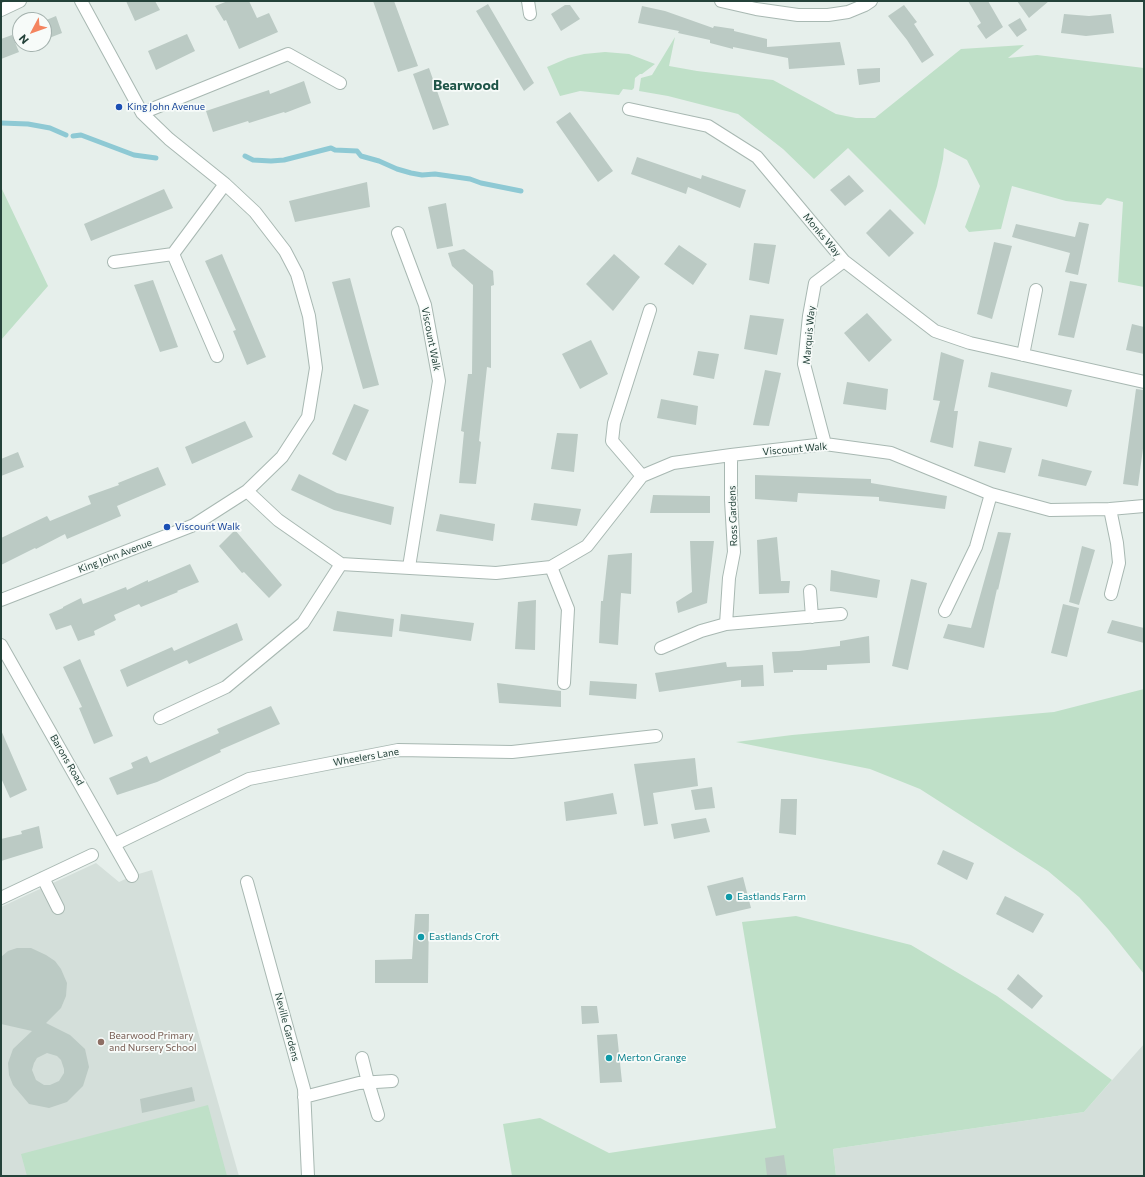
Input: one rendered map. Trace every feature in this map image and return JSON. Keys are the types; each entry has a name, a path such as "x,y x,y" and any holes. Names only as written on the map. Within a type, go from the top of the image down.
{"street":[{"path":"1,10 20,1"},
{"name":"King John Avenue","path":"1,600 194,525 247,491 282,456 308,417 316,368 309,316 297,274 285,251 255,212 225,184 169,139 142,112 81,1"},
{"path":"528,1 530,14"},
{"path":"721,1 756,9 798,15 828,15 848,12 871,1"},
{"path":"142,112 288,54 340,83"},
{"name":"Monks Way","path":"628,109 708,126 757,157 844,261 935,331 970,343 1144,382"},
{"path":"114,262 173,254 225,184"},
{"name":"Viscount Walk","path":"398,233 425,305 439,382 409,567"},
{"path":"173,254 217,356"},
{"name":"Marquis Way","path":"825,444 804,364 809,316 815,283 844,261"},
{"path":"1023,355 1036,290"},
{"path":"642,476 612,441 614,423 650,310"},
{"name":"Viscount Walk","path":"341,564 496,573 551,567 587,546 642,476 673,463 825,444 891,453 991,494 1050,510 1110,509 1144,506"},
{"name":"Ross Gardens","path":"726,624 729,578 734,552 731,500 731,455"},
{"path":"160,718 226,687 303,623 341,564 278,520 247,491"},
{"path":"945,611 976,547 991,494"},
{"path":"1110,509 1119,564 1111,594"},
{"path":"551,567 568,609 564,683"},
{"path":"810,591 812,616"},
{"path":"661,648 701,631 726,624 841,614"},
{"name":"Barons Road","path":"1,645 132,876"},
{"name":"Wheelers Lane","path":"115,844 249,779 398,750 512,752 656,736"},
{"path":"1,898 92,855"},
{"path":"43,878 58,908"},
{"name":"Neville Gardens","path":"247,882 304,1089 308,1176"},
{"path":"362,1058 378,1115"},
{"path":"304,1097 368,1082 392,1080"}],"shaded area":[{"name":"Bearwood Primary and Nursery School","path":"96,863 119,882 152,870 239,1176 1,1176 1,907"},
{"path":"1144,1044 1144,1176 836,1176 833,1149 1084,1112"}],"green space":[{"path":"675,37 669,66 697,71 773,80 836,114 856,118 875,118 961,49 1024,45 1008,58 1037,55 1144,68 1144,287 1118,282 1123,202 1107,198 1101,205 1066,201 1012,186 1001,229 969,232 965,227 980,186 967,160 944,148 937,186 925,225 848,148 814,179 783,149 738,114 668,96 639,91 641,78 652,75"},
{"path":"605,52 629,54 655,64 635,78 634,88 632,90 623,89 619,95 580,91 560,96 547,67 568,58 584,54"},
{"path":"1,187 48,286 1,340"},
{"path":"1144,689 1144,974 1108,929 1079,897 1048,871 920,789 870,769 736,742 792,735 1054,712"},
{"path":"796,916 911,945 997,996 1112,1080 1084,1112 833,1149 836,1176 512,1176 503,1124 540,1118 609,1153 776,1128 742,922"},
{"path":"208,1105 227,1176 27,1176 21,1154"}],"building":[{"path":"126,1 155,1 160,10 135,21"},
{"path":"228,1 249,1 257,18 269,13 278,32 239,49 226,20 224,21 215,6"},
{"path":"373,1 394,1 418,66 398,72"},
{"path":"968,1 988,1 1003,27 986,39 977,26 981,23"},
{"path":"1017,1 1049,1 1029,18"},
{"path":"488,4 534,83 524,91 476,11"},
{"path":"565,5 570,5 580,19 561,31 551,14"},
{"path":"904,5 917,22 914,24 934,55 922,63 907,40 888,16"},
{"path":"642,6 665,11 713,28 714,26 734,29 734,31 767,39 767,47 840,42 845,65 789,69 788,58 733,47 733,49 710,43 710,40 678,33 679,31 638,23"},
{"path":"1064,14 1089,16 1111,14 1114,33 1086,36 1061,33"},
{"path":"56,16 62,33 52,37 52,18"},
{"path":"1020,18 1027,30 1017,37 1008,25"},
{"path":"187,34 195,51 156,70 148,51"},
{"path":"12,35 12,52 19,52 1,59 1,39"},
{"path":"429,68 449,125 433,130 413,74"},
{"path":"880,68 880,82 859,85 857,69"},
{"path":"304,81 311,103 285,113 284,112 249,123 248,121 213,132 206,111 269,90 270,94"},
{"path":"570,112 613,171 598,182 556,122"},
{"path":"637,157 701,179 702,175 746,190 740,208 688,187 686,194 631,174"},
{"path":"849,175 864,191 845,206 830,190"},
{"path":"367,182 370,207 295,222 289,201"},
{"path":"164,189 173,208 91,241 84,224"},
{"path":"446,203 453,246 437,249 428,207"},
{"path":"890,209 914,233 889,257 866,233"},
{"path":"1079,222 1089,224 1078,275 1065,272 1070,253 1012,237 1016,224 1075,237"},
{"path":"994,242 1012,246 992,319 977,314"},
{"path":"754,243 776,245 769,284 749,280"},
{"path":"679,245 707,264 693,285 664,264"},
{"path":"464,249 493,271 494,285 491,286 491,368 487,367 476,484 459,483 464,432 461,431 468,374 472,374 473,285 452,266 448,253"},
{"path":"222,254 266,357 247,365 233,331 236,330 205,261"},
{"path":"614,254 640,277 613,311 586,284"},
{"path":"350,278 379,385 363,389 332,282"},
{"path":"153,280 178,347 160,352 134,285"},
{"path":"1070,281 1087,284 1074,338 1058,335"},
{"path":"867,313 892,340 869,362 844,333"},
{"path":"750,315 784,319 777,355 744,349"},
{"path":"1132,324 1144,327 1144,354 1126,350"},
{"path":"591,340 608,374 580,389 562,354"},
{"path":"698,351 719,354 714,379 693,375"},
{"path":"941,352 964,360 954,411 958,411 953,448 930,442 940,401 933,400"},
{"path":"765,370 781,373 769,426 753,425"},
{"path":"991,372 1072,390 1067,407 988,387"},
{"path":"847,382 888,389 886,410 843,404"},
{"path":"1136,389 1144,390 1144,441 1138,486 1123,484"},
{"path":"661,399 698,406 696,425 657,418"},
{"path":"354,404 369,410 346,461 332,454"},
{"path":"245,421 253,437 192,464 185,447"},
{"path":"557,433 578,434 574,472 551,469"},
{"path":"979,441 1012,448 1005,473 974,466"},
{"path":"18,452 24,467 1,476 1,459"},
{"path":"1042,459 1092,471 1086,486 1038,476"},
{"path":"158,467 166,485 117,506 121,516 67,539 65,534 1,565 1,538 47,516 50,521 91,504 88,496 119,485 118,483"},
{"path":"299,474 337,493 394,507 391,525 334,510 291,490"},
{"path":"755,475 871,479 871,483 947,496 945,509 879,501 879,497 798,493 797,502 755,499"},
{"path":"653,495 710,496 710,513 650,513"},
{"path":"534,503 581,509 577,526 531,520"},
{"path":"440,514 495,524 493,541 436,531"},
{"path":"235,530 282,585 269,598 244,572 242,573 219,546"},
{"path":"998,532 1011,533 984,648 943,638 948,624 971,628"},
{"path":"777,537 781,581 790,581 789,593 759,594 757,540"},
{"path":"690,541 714,541 707,603 678,613 676,602 692,592"},
{"path":"1082,546 1095,550 1079,605 1069,602"},
{"path":"632,553 631,594 621,593 618,645 599,643 601,601 603,601 608,555"},
{"path":"190,564 199,582 141,607 139,604 114,615 116,620 94,631 95,635 78,641 71,625 56,630 49,614 81,598 83,604 126,587 127,590 148,580 148,582"},
{"path":"831,570 880,580 877,598 830,591"},
{"path":"911,579 927,583 908,670 892,666"},
{"path":"536,600 535,650 515,649 518,602"},
{"path":"1063,604 1079,608 1067,657 1051,653"},
{"path":"337,611 394,619 392,637 333,631"},
{"path":"401,614 474,623 471,641 399,631"},
{"path":"1112,620 1144,628 1144,643 1107,633"},
{"path":"237,623 243,640 189,664 187,660 127,687 120,670 172,647 174,651"},
{"path":"869,636 870,663 827,665 827,670 793,670 793,672 774,673 772,652 799,651 840,646 840,641"},
{"path":"80,659 113,736 94,744 79,708 82,707 63,667"},
{"path":"726,662 727,667 763,665 764,686 741,687 741,680 659,692 655,673"},
{"path":"590,681 637,684 636,699 589,695"},
{"path":"497,683 561,691 561,707 499,703"},
{"path":"271,706 280,724 220,750 221,752 157,782 117,795 109,778 133,768 131,763 147,756 150,763 219,733 217,729"},
{"path":"1,730 27,790 10,798 1,778"},
{"path":"695,758 698,786 653,793 658,824 644,826 634,764"},
{"path":"712,787 715,808 695,810 691,790"},
{"path":"613,793 617,814 566,821 564,802"},
{"path":"781,799 797,799 796,835 779,833"},
{"path":"706,818 710,832 674,839 671,824"},
{"path":"39,826 43,848 1,861 1,839 22,834 21,831"},
{"path":"943,850 974,863 967,880 937,864"},
{"name":"Eastlands Farm","path":"743,877 751,908 716,916 707,886"},
{"path":"1005,896 1044,914 1033,933 996,914"},
{"name":"Eastlands Croft","path":"415,914 429,914 428,983 375,983 375,960 412,959"},
{"path":"17,948 31,948 55,961 61,969 67,983 66,996 61,1008 46,1023 70,1035 85,1049 89,1067 83,1086 67,1102 49,1108 29,1104 13,1085 9,1075 8,1063 13,1049 32,1031 1,1024 1,957 8,951","holes":["47,1053 57,1056 61,1060 64,1069 64,1073 59,1081 50,1085 44,1085 36,1080 32,1070 37,1058"]},
{"path":"1018,974 1043,996 1032,1009 1007,989"},
{"path":"581,1006 597,1006 599,1023 582,1024"},
{"name":"Merton Grange","path":"617,1034 622,1082 600,1083 597,1035"},
{"path":"192,1087 195,1101 142,1113 140,1099"},
{"path":"784,1155 787,1176 767,1176 765,1158"}],"waterway":[{"path":"1,123 28,124 50,128 66,135"},
{"path":"73,136 81,135 134,155 156,158"},
{"path":"245,156 253,160 271,161 284,160 331,148 335,150 357,151 361,156 411,173 422,175 435,174 470,179 481,183 521,191"}],"place":[{"name":"King John Avenue","path":"119,107"},
{"name":"Viscount Walk","path":"167,527"},
{"name":"Eastlands Farm","path":"729,897"},
{"name":"Eastlands Croft","path":"421,937"},
{"name":"Bearwood Primary and Nursery School","path":"101,1042"},
{"name":"Merton Grange","path":"609,1058"}],"district":[{"name":"Bearwood","path":"466,85"}]}
